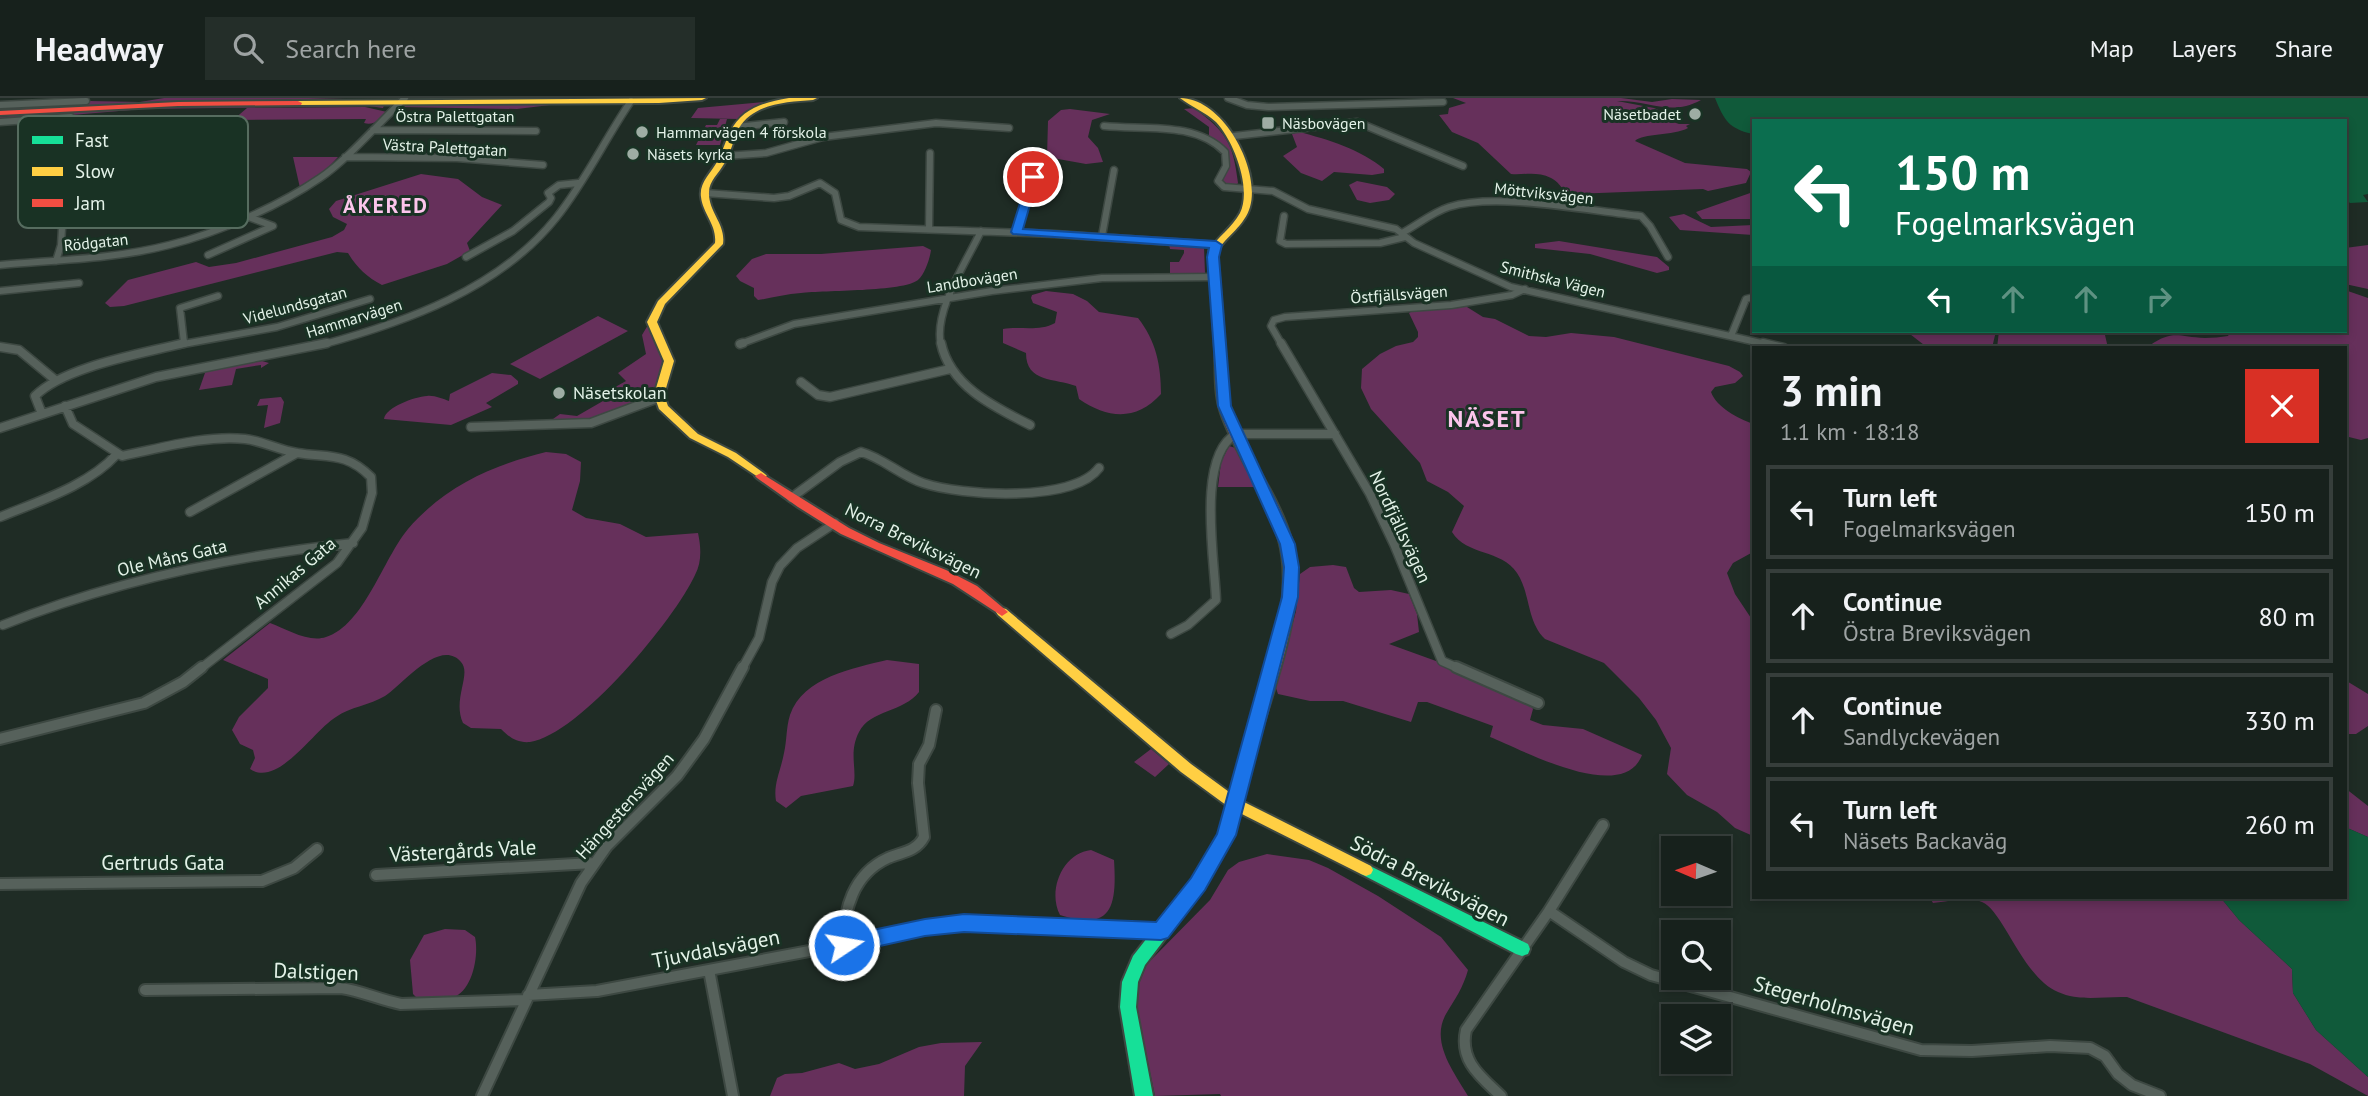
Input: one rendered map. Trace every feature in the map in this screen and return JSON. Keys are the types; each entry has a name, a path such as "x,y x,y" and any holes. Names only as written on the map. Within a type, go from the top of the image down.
{"street":[{"path":"4,114 178,104 403,100 631,101 702,98"},
{"path":"471,426 591,423 608,419 641,402 658,398 669,360 665,347 653,331 653,316 658,307 711,254 721,239 719,225 707,206 707,182 724,156 737,127 749,114 766,107 813,98"},
{"path":"1144,1096 1128,994 1139,961 1210,866 1226,835 1290,597 1292,567 1284,533 1227,414 1223,396 1213,251 1242,215 1248,197 1247,189 1234,136 1217,116 1184,98"},
{"path":"1228,98 1247,105 1268,107 1443,102"},
{"path":"0,105 86,100"},
{"name":"Rödgatan","path":"248,216 312,184 345,157 403,100"},
{"name":"Hammarvägen","path":"0,428 155,378 273,356 338,340 417,313 477,284 522,252 551,224 631,101"},
{"path":"0,122 18,121"},
{"path":"737,127 784,122"},
{"path":"1234,136 1357,122 1463,166"},
{"path":"724,156 759,154 823,136 936,123 1009,128"},
{"name":"Smithska Vägen","path":"1104,126 1181,131 1211,139 1219,144 1226,156 1226,167 1218,183 1227,187 1273,191 1308,209 1391,228 1505,284 1775,346"},
{"name":"Östra Palettgatan","path":"373,130 536,131"},
{"path":"929,229 930,153"},
{"name":"Västra Palettgatan","path":"345,157 457,158 543,165"},
{"path":"1102,236 1114,170"},
{"path":"1017,232 1036,173"},
{"path":"466,257 513,231 549,202 551,198 548,193 553,188 578,183"},
{"path":"705,193 774,198 792,195 813,183 822,183 835,193 836,213 848,225 1102,236 1216,245"},
{"name":"Möttviksvägen","path":"1403,235 1453,205 1506,202 1641,216 1656,233 1668,257"},
{"path":"1284,216 1279,237 1286,244 1380,243 1403,235"},
{"path":"208,255 273,226 248,218"},
{"path":"56,261 62,228"},
{"name":"Rödgatan","path":"0,265 155,249 219,228"},
{"path":"981,231 942,319 939,333 943,354 950,369 972,390 1030,425"},
{"name":"Landbovägen","path":"740,344 794,324 951,298 1102,278 1214,277"},
{"path":"0,291 79,283"},
{"name":"Östfjällsvägen","path":"1274,320 1481,302 1512,297 1525,289"},
{"path":"184,343 180,308 218,296"},
{"path":"1731,336 1746,299 1752,298"},
{"name":"Videlundsgatan","path":"54,379 184,343 277,327 370,299"},
{"name":"Nordfjällsvägen","path":"1274,320 1271,326 1370,494 1394,544 1442,661 1538,704"},
{"path":"0,347 19,350 54,379 35,396 42,414"},
{"path":"801,382 818,395 830,397 950,369"},
{"name":"Norra Breviksvägen","path":"658,398 683,428 701,441 732,455 791,498 873,545 943,572 980,592 1036,643 1070,668 1186,768 1235,804"},
{"path":"0,517 90,475 117,454 73,424 65,406"},
{"path":"1171,634 1188,625 1216,600 1211,541 1217,469 1223,444 1236,434 1335,434"},
{"name":"Annikas Gata","path":"0,738 123,709 167,692 325,573 353,543 369,508 372,484 368,471 341,457 297,453 247,439 224,437 137,455 117,454"},
{"path":"791,498 840,461 861,452 877,457 909,478 974,496 1007,495 1067,485 1091,477 1099,468"},
{"path":"190,512 297,453"},
{"name":"Hängestensvägen","path":"482,1096 566,911 593,863 677,776 704,739 757,642 777,570 797,548 835,523"},
{"name":"Ole Måns Gata","path":"3,625 52,606 170,571 353,543"},
{"path":"844,945 842,928 846,906 863,877 880,862 915,849 925,836 918,783 919,764 929,745 936,710"},
{"name":"Södra Breviksvägen","path":"1235,804 1522,949"},
{"path":"1502,1096 1469,1064 1462,1047 1466,1030 1549,911 1603,825"},
{"name":"Gertruds Gata","path":"0,884 262,881 294,868 317,849"},
{"name":"Västergårds Vale","path":"376,875 593,863"},
{"name":"Stegerholmsvägen","path":"1549,911 1624,962 1651,975 1921,1050 1970,1051 2050,1046 2090,1048 2105,1056 2118,1074 2132,1085 2160,1096"},
{"name":"Tjuvdalsvägen","path":"527,998 582,993 925,928 964,923 1161,932"},
{"path":"709,970 733,1096"},
{"name":"Dalstigen","path":"145,990 341,988 363,990 393,1003 414,1005 527,998"}],"shaded area":[{"path":"164,98 346,98 157,103 0,112 0,106 70,103 74,106 90,101 140,102"},
{"path":"1453,98 1621,98 1652,102 1672,99 1701,100 1690,105 1669,108 1617,101 1654,108 1677,118 1670,121 1690,124 1682,131 1639,138 1635,141 1685,163 1747,169 1751,172 1746,183 1708,191 1703,189 1573,194 1546,176 1511,174 1478,143 1452,132 1439,115 1448,114 1449,108 1466,103"},
{"path":"1715,98 2368,98 2368,194 2363,195 2368,202 2350,203 2347,201 2347,119 1752,119 1752,134 1733,126 1721,112"},
{"path":"775,101 738,119 691,118 698,108"},
{"path":"595,103 618,105 550,105 517,109 403,107 407,105"},
{"path":"237,105 384,105 383,108 143,109 60,116 18,116 18,119 0,121 0,117 48,113"},
{"path":"365,107 387,112 371,124 364,123 366,119 248,120 248,116 238,116 247,108"},
{"path":"1194,108 1214,124 1226,139 1234,157 1238,183 1236,186 1228,186 1221,181 1227,167 1228,155 1223,145 1209,136 1209,127 1184,109"},
{"path":"1061,110 1110,114 1092,120 1088,137 1098,148 1103,162 1086,164 1047,157 1048,121"},
{"path":"720,119 727,119 720,145 696,145 706,125 717,125"},
{"path":"1299,132 1355,151 1375,162 1384,169 1384,173 1372,175 1334,172 1322,181 1301,173 1283,156 1297,147 1292,134"},
{"path":"293,157 338,157 323,173 300,188"},
{"path":"421,174 458,179 482,197 502,205 467,243 470,251 447,264 382,285 363,272 348,253 337,252 124,306 110,307 105,303 128,280 196,262 209,267 236,263 332,237 344,230 347,224 333,217 329,209 336,201"},
{"path":"1357,181 1387,187 1395,194 1389,200 1370,203 1357,200 1349,185"},
{"path":"1752,192 1752,219 1702,219 1696,212"},
{"path":"1684,214 1711,227 1752,225 1752,235 1680,230 1669,217"},
{"path":"1559,241 1657,257 1669,270 1657,273 1590,254 1535,248 1535,244"},
{"path":"1169,244 1204,247 1205,273 1170,274 1170,262 1179,262 1184,250 1170,249"},
{"path":"2368,245 2368,289 2347,284 2347,248"},
{"path":"923,246 931,250 923,274 910,284 897,287 812,292 758,300 754,296 754,288 736,276 752,259 766,254 821,254"},
{"path":"1046,291 1073,294 1087,301 1099,312 1138,318 1156,354 1161,394 1152,403 1132,413 1111,413 1079,399 1076,386 1036,375 1027,363 1026,353 1003,343 1003,329 1043,327 1055,323 1057,312 1033,303 1031,298 1032,295"},
{"path":"2347,291 2368,298 2368,438 2361,440 2347,436 2347,346 2149,346 2170,336 2228,336 2230,333 2347,333"},
{"path":"1467,307 1483,317 1495,319 1529,336 1546,337 1571,333 1614,337 1729,366 1743,376 1735,383 1715,387 1711,392 1723,408 1752,424 1752,553 1733,563 1727,573 1735,594 1752,620 1752,836 1735,828 1717,812 1687,795 1667,774 1671,748 1656,720 1639,698 1604,663 1545,639 1531,615 1525,590 1517,573 1502,560 1458,540 1452,532 1464,506 1448,492 1427,481 1420,463 1371,409 1361,388 1362,369 1380,354 1413,342 1418,337 1409,313 1415,309"},
{"path":"598,316 628,331 540,379 510,364"},
{"path":"648,325 663,359 654,393 619,411 591,420 564,422 553,419 560,414 577,416 603,401 601,395 626,381 618,373 646,354 642,335"},
{"path":"1909,333 1996,333 1992,346 1925,346"},
{"path":"1999,333 2118,333 2105,335 2108,346 1997,346"},
{"path":"262,361 269,363 261,368 261,365 236,369 232,385 199,390 206,370"},
{"path":"492,373 511,375 518,384 486,403 492,407 451,425 384,419 390,410 415,398 430,396 449,401 450,394"},
{"path":"281,397 284,402 280,423 264,428 268,405 257,406 260,399"},
{"path":"1229,446 1239,449 1257,487 1218,487 1221,462"},
{"path":"546,452 566,454 581,462 580,481 572,510 586,518 620,524 646,537 698,533 700,554 695,575 668,619 623,672 574,719 550,735 530,742 521,742 501,729 471,728 463,723 460,705 464,667 452,656 443,655 421,666 385,696 336,717 284,764 272,771 261,773 250,769 255,758 253,750 240,744 232,730 239,717 268,688 268,679 223,660 270,623 312,638 326,637 339,630 362,605 399,542 422,514 471,479 507,463"},
{"path":"1310,567 1346,567 1354,588 1359,592 1391,590 1409,594 1417,614 1419,632 1389,644 1447,665 1531,705 1533,709 1530,720 1543,725 1583,729 1642,755 1631,769 1615,775 1594,775 1548,762 1490,737 1493,726 1427,702 1418,702 1411,722 1343,701 1310,701 1278,694 1276,688 1296,611 1300,574"},
{"path":"887,660 919,664 919,692 905,704 871,719 859,732 854,747 853,786 801,796 786,808 776,801 776,783 790,715 797,702 806,692 831,676"},
{"path":"2347,681 2368,694 2368,726 2356,734 2347,734"},
{"path":"1151,749 1169,764 1155,777 1134,762"},
{"path":"2347,790 2368,806 2368,837 2347,828"},
{"path":"626,814 629,817 600,847 591,846 594,834 610,824 614,815"},
{"path":"2347,828 2368,837 2368,1077 2316,1030 2293,993 2292,969 2239,920 2222,899 2347,899"},
{"path":"1091,850 1114,860 1114,891 1108,912 1091,920 1060,915 1055,895 1060,874 1073,858"},
{"path":"1267,854 1309,860 1328,868 1378,896 1441,937 1468,970 1446,1014 1441,1035 1446,1057 1468,1096 1155,1096 1136,1005 1138,986 1147,964 1210,900 1228,870 1239,862"},
{"path":"1931,899 1964,899 1933,903"},
{"path":"1964,899 2222,899 2239,920 2292,969 2293,993 2316,1030 2368,1077 2368,1096 2310,1064 2127,997 2083,998 2058,992 2034,973 1998,917 1990,908 1976,900"},
{"path":"445,929 465,930 475,937 475,962 470,980 459,994 452,998 418,999 413,994 410,960 424,935"},
{"path":"982,1042 965,1066 964,1096 770,1096 777,1078 785,1074 802,1073 839,1063 855,1069 879,1064 919,1047 941,1043"}],"traffic: fast":[{"path":"1144,1096 1128,1007 1130,982 1139,961 1198,884 1226,835 1252,739"},
{"path":"1366,870 1522,949"}],"traffic: slow":[{"path":"298,103 659,101 702,98"},
{"path":"761,476 732,455 694,436 663,407 659,395 669,361 652,322 661,303 719,244 718,226 704,193 741,120 749,113 769,104 813,98"},
{"path":"1184,98 1209,112 1227,130 1239,153 1247,185 1244,213 1213,251 1220,349"},
{"path":"1002,612 1186,768 1235,804 1366,870"}],"traffic: jam":[{"path":"0,113 178,104 298,103"},
{"path":"1220,349 1226,413 1280,522 1289,561 1283,627 1252,739"},
{"path":"761,476 845,531 942,573 972,589 1002,612"}],"place":[{"name":"Näsetbadet","path":"1695,114"},
{"name":"Näsbovägen","path":"1268,123"},
{"name":"Hammarvägen 4 förskola","path":"642,132"},
{"name":"Näsets kyrka","path":"633,154"},
{"name":"Näsetskolan","path":"559,393"}],"district":[{"name":"ÅKERED","path":"386,206"},
{"name":"NÄSET","path":"1487,419"}],"route":[{"path":"844,945 941,925 964,923 1161,932 1198,884 1226,835 1290,597 1292,567 1288,544 1224,406 1213,257 1216,245 1017,232 1033,177"}]}
